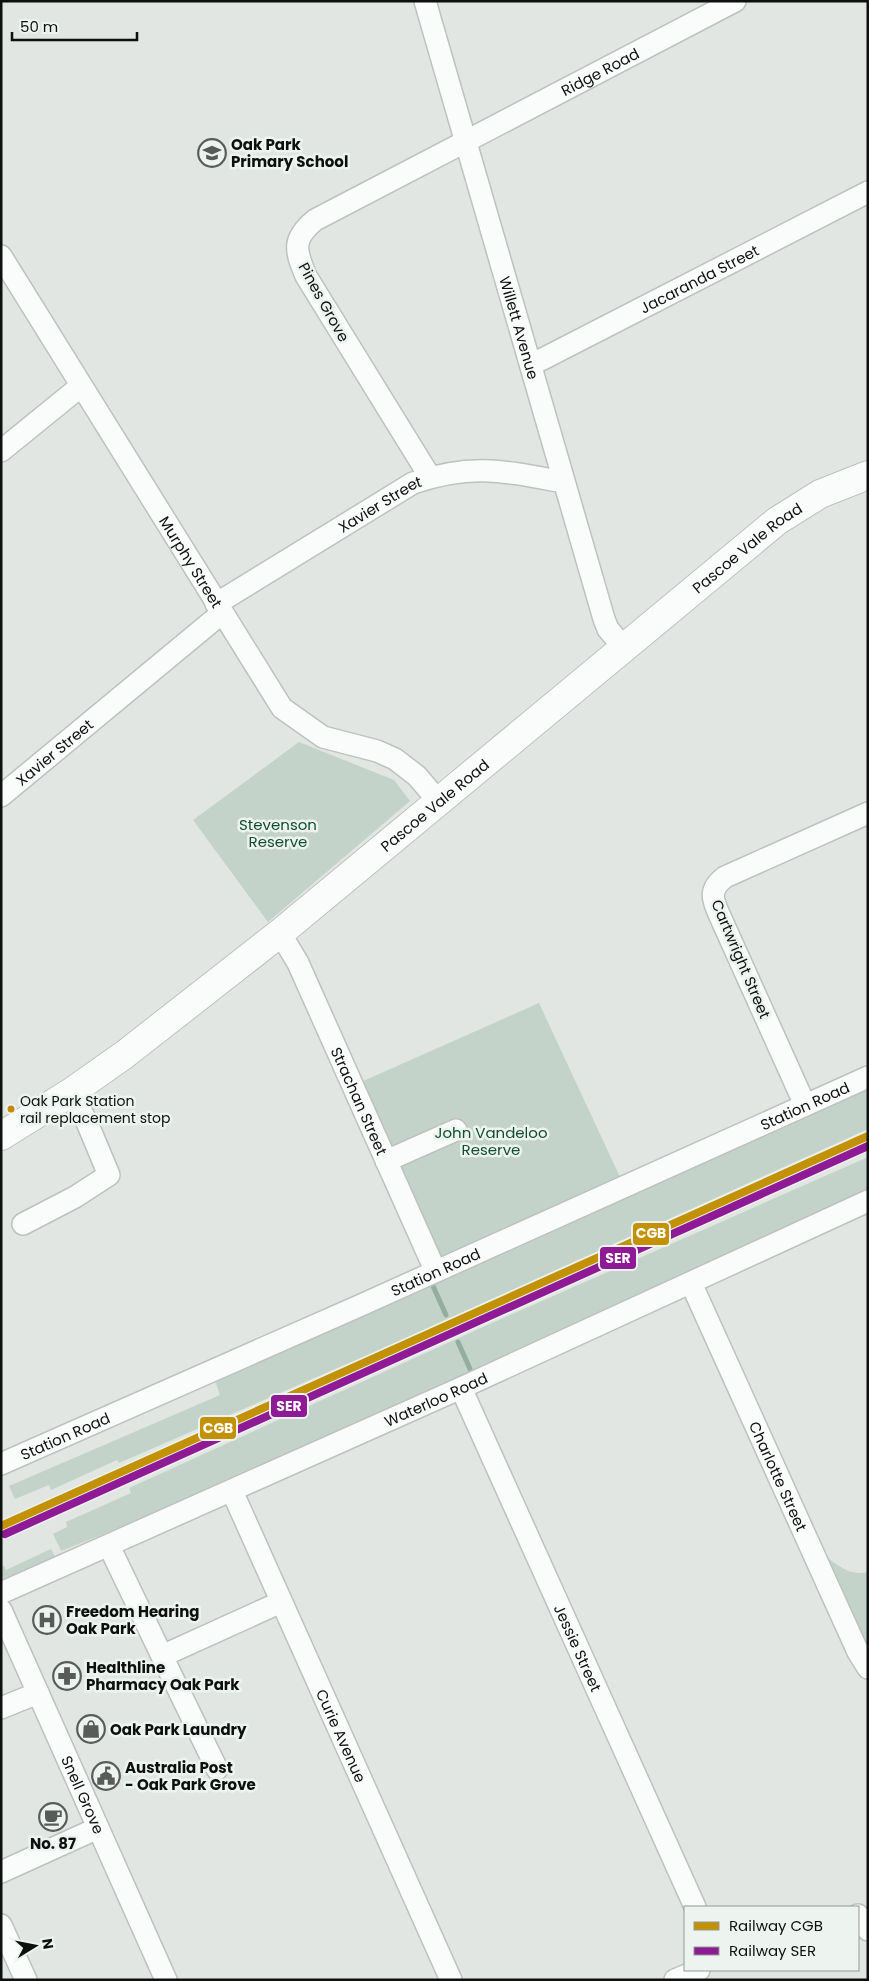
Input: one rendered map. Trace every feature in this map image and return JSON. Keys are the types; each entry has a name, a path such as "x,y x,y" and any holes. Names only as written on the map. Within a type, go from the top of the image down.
{"main road":[{"name":"Pascoe Vale Road","path":"1,1136 70,1093 124,1055 280,933 789,512 820,494 868,474"}],"street":[{"name":"Willett Avenue","path":"425,1 604,619 608,629 624,648"},
{"name":"Ridge Road","path":"465,142 735,1"},
{"name":"Pines Grove","path":"430,477 306,276 300,262 297,242 306,227 315,220 465,142"},
{"name":"Jacaranda Street","path":"531,365 868,192"},
{"name":"Murphy Street","path":"1,256 282,708 323,737 378,751 395,759 417,776 439,802"},
{"path":"1,451 81,386"},
{"name":"Xavier Street","path":"1,796 219,609 413,483 430,477 473,469 495,470 563,482"},
{"name":"Cartwright Street","path":"805,1105 723,923 713,898 713,891 715,886 725,877 868,813"},
{"name":"Strachan Street","path":"280,933 298,964 435,1270"},
{"name":"Station Road","path":"1,1464 868,1077"},
{"path":"23,1224 75,1197 109,1175 86,1120 70,1093"},
{"path":"386,1161 456,1130"},
{"name":"Waterloo Road","path":"1,1594 461,1388 868,1201"},
{"name":"Charlotte Street","path":"691,1283 858,1652 868,1668"},
{"name":"Jessie Street","path":"461,1388 694,1906"},
{"name":"Curie Avenue","path":"232,1490 451,1980"},
{"path":"109,1546 217,1769"},
{"path":"162,1656 281,1602"},
{"name":"Snell Grove","path":"1,1610 166,1980"},
{"path":"1,1708 38,1693"},
{"path":"1,1872 98,1828"},
{"path":"859,1916 868,1930"},
{"path":"1,1925 26,1980"},
{"path":"675,1980 697,1971"}],"green space":[{"name":"Stevenson Reserve","path":"299,742 394,780 410,801 268,922 193,820"},
{"name":"John Vandeloo Reserve","path":"539,1003 627,1192 441,1276 352,1086"},
{"path":"868,1086 868,1129 372,1353 119,1463 117,1460 51,1490 49,1485 15,1499 9,1486 220,1395 215,1381"},
{"path":"868,1157 868,1192 219,1488 61,1551 53,1534 67,1527 66,1522 131,1493 129,1488 474,1331"},
{"path":"51,1549 57,1560 1,1585 1,1567 4,1566 6,1570"},
{"path":"825,1556 840,1567 855,1573 868,1572 868,1646 863,1641"}],"waterway":[{"path":"433,1286 446,1315"},
{"path":"458,1342 470,1369"}],"rail line":[{"name":"CGB","path":"1,1526 868,1136"},
{"name":"SER","path":"5,1534 868,1146"}],"place":[{"name":"Oak Park Primary School","path":"212,153"},
{"name":"Oak Park Station rail replacement stop","path":"11,1109"},
{"name":"Freedom Hearing Oak Park","path":"47,1620"},
{"name":"Healthline Pharmacy Oak Park","path":"67,1676"},
{"name":"Oak Park Laundry","path":"91,1729"},
{"name":"Australia Post - Oak Park Grove","path":"106,1776"},
{"name":"No. 87","path":"53,1817"}]}
